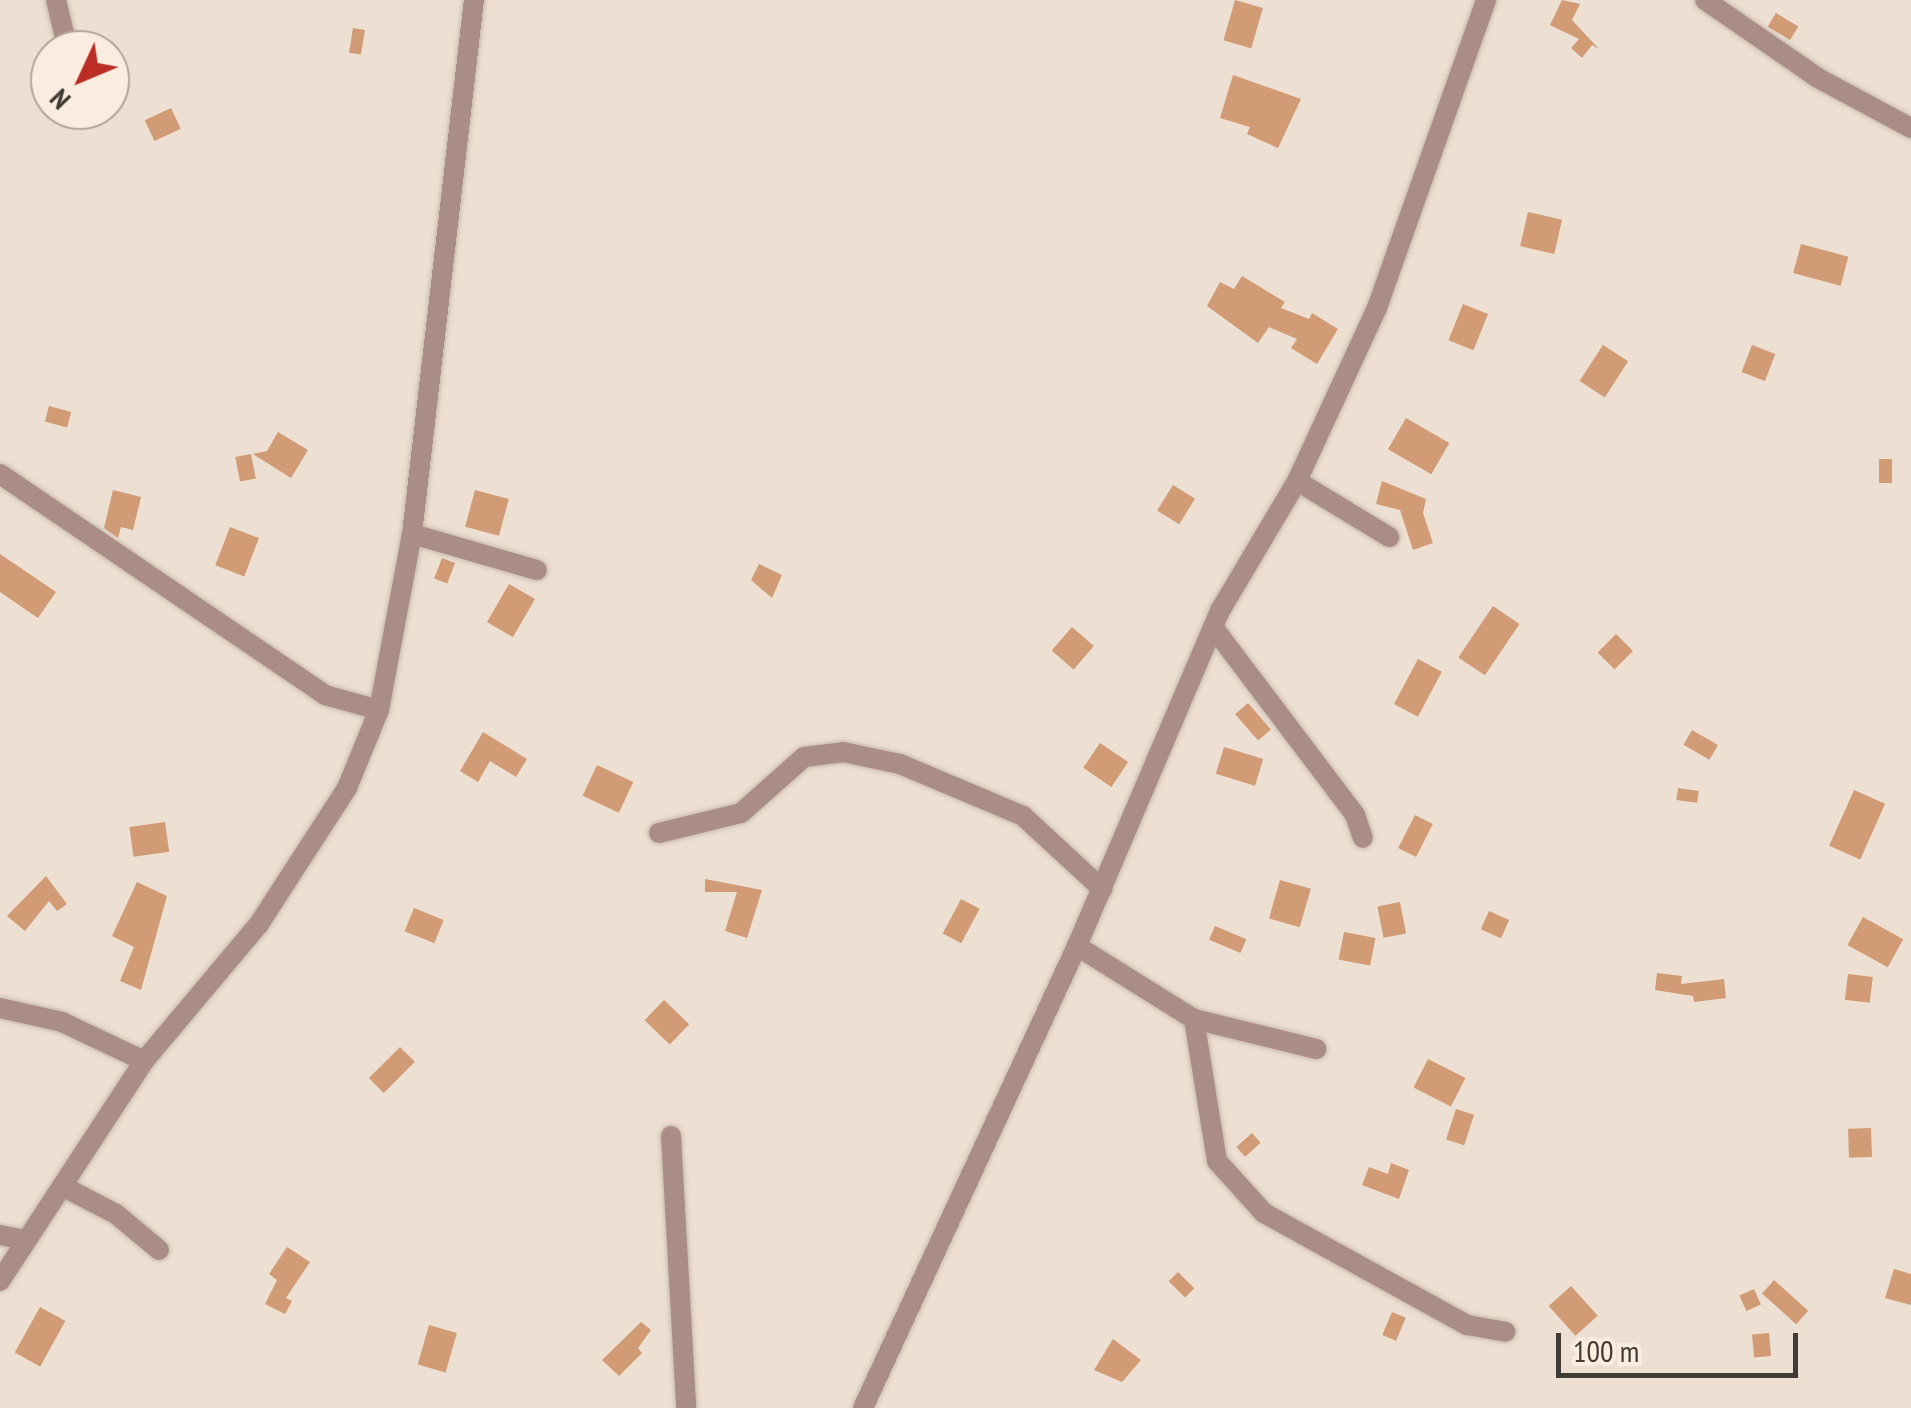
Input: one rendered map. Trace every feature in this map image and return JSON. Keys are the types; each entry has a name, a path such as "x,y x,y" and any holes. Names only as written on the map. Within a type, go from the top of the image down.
{"street":[{"path":"56,0 63,30"},
{"path":"0,1281 144,1062 259,924 347,788 378,710 412,534 474,0"},
{"path":"863,1408 1077,946 1213,627 1296,481 1377,308 1486,0"},
{"path":"1704,0 1818,78 1911,128"},
{"path":"0,474 325,695 378,710"},
{"path":"1296,481 1389,536"},
{"path":"412,534 537,570"},
{"path":"1213,627 1355,816 1363,838"},
{"path":"659,834 740,813 804,758 843,752 900,764 1023,816 1102,889"},
{"path":"1077,946 1194,1019 1316,1049"},
{"path":"0,1008 62,1022 144,1062"},
{"path":"1194,1019 1217,1161 1264,1214 1467,1325 1506,1332"},
{"path":"671,1136 686,1408"},
{"path":"62,1186 116,1214 160,1250"},
{"path":"0,1235 26,1240"}],"building":[{"path":"1235,0 1263,8 1251,48 1223,40"},
{"path":"1562,0 1580,4 1572,20 1599,49 1592,45 1582,58 1571,48 1579,39 1550,25"},
{"path":"1776,13 1798,26 1790,40 1768,27"},
{"path":"353,28 365,30 361,55 349,53"},
{"path":"1233,75 1301,99 1278,148 1247,134 1250,127 1220,118"},
{"path":"171,108 181,129 154,141 145,120"},
{"path":"1528,212 1562,220 1554,254 1520,246"},
{"path":"1801,244 1848,257 1841,286 1793,273"},
{"path":"1242,276 1285,302 1281,308 1309,319 1312,313 1338,329 1317,364 1291,348 1297,339 1269,327 1258,343 1207,306 1220,282 1234,289"},
{"path":"1463,304 1488,314 1473,350 1448,340"},
{"path":"1603,345 1628,361 1605,397 1580,381"},
{"path":"1752,345 1775,354 1765,381 1742,372"},
{"path":"49,406 71,412 67,427 45,421"},
{"path":"1406,418 1449,443 1431,474 1388,449"},
{"path":"278,432 308,450 291,478 253,454 267,451"},
{"path":"251,454 256,479 240,482 235,457"},
{"path":"1879,459 1892,459 1892,483 1879,483"},
{"path":"1382,481 1426,499 1423,513 1433,543 1413,550 1400,510 1376,504"},
{"path":"1173,485 1195,499 1179,524 1157,510"},
{"path":"113,490 141,497 133,530 121,527 118,538 104,528"},
{"path":"475,490 509,499 499,536 465,527"},
{"path":"230,527 259,538 244,576 215,565"},
{"path":"0,554 56,592 38,618 0,592"},
{"path":"442,558 455,563 447,584 434,579"},
{"path":"759,564 782,575 772,598 751,580"},
{"path":"509,584 535,599 513,637 487,622"},
{"path":"1493,606 1520,624 1485,675 1458,657"},
{"path":"1072,627 1094,646 1074,669 1052,650"},
{"path":"1616,634 1633,651 1615,669 1598,652"},
{"path":"1418,659 1442,672 1418,717 1394,704"},
{"path":"1248,703 1271,729 1258,741 1235,714"},
{"path":"1692,730 1718,745 1709,760 1684,745"},
{"path":"483,732 527,759 516,777 490,761 478,782 460,771"},
{"path":"1100,743 1128,762 1111,787 1083,768"},
{"path":"1224,747 1263,759 1255,786 1216,774"},
{"path":"597,765 633,782 619,813 583,796"},
{"path":"1678,788 1699,791 1697,803 1676,800"},
{"path":"1854,790 1885,804 1860,860 1829,846"},
{"path":"1415,815 1433,824 1416,857 1398,848"},
{"path":"165,822 169,852 134,857 129,827"},
{"path":"46,876 67,904 57,911 49,901 25,931 7,916"},
{"path":"705,879 762,890 747,938 725,931 737,892 705,892"},
{"path":"1280,880 1311,889 1300,927 1269,918"},
{"path":"137,882 167,896 141,990 120,981 134,947 112,936"},
{"path":"961,899 980,909 961,943 943,933"},
{"path":"1400,902 1406,933 1384,938 1377,906"},
{"path":"414,908 444,920 434,943 405,931"},
{"path":"1489,911 1509,920 1501,938 1481,929"},
{"path":"1863,917 1903,939 1888,967 1847,945"},
{"path":"1215,926 1246,939 1240,953 1209,940"},
{"path":"1344,932 1375,938 1370,966 1339,959"},
{"path":"1657,973 1682,976 1681,984 1724,979 1726,998 1694,1002 1693,996 1655,990"},
{"path":"1848,974 1873,977 1870,1003 1845,1000"},
{"path":"664,1000 689,1024 670,1044 645,1020"},
{"path":"400,1047 415,1062 384,1093 369,1078"},
{"path":"1428,1059 1465,1078 1451,1107 1413,1088"},
{"path":"1456,1109 1474,1115 1464,1145 1446,1139"},
{"path":"1871,1128 1872,1157 1849,1158 1848,1129"},
{"path":"1252,1133 1261,1143 1245,1157 1236,1147"},
{"path":"1391,1163 1409,1170 1399,1199 1362,1185 1369,1167 1388,1174"},
{"path":"287,1247 310,1262 286,1298 292,1301 285,1314 265,1304 277,1280 269,1274"},
{"path":"1894,1269 1911,1274 1911,1305 1885,1298"},
{"path":"1178,1272 1194,1288 1185,1297 1169,1281"},
{"path":"1774,1280 1808,1311 1796,1324 1762,1293"},
{"path":"1571,1286 1598,1316 1575,1336 1549,1306"},
{"path":"1754,1289 1761,1305 1746,1311 1739,1296"},
{"path":"40,1307 65,1321 40,1367 15,1352"},
{"path":"1392,1312 1406,1318 1396,1341 1382,1335"},
{"path":"641,1322 651,1330 638,1348 642,1353 619,1376 602,1360"},
{"path":"429,1325 457,1333 446,1372 418,1364"},
{"path":"1769,1333 1771,1356 1754,1357 1752,1334"},
{"path":"1113,1339 1141,1360 1122,1382 1094,1370"}]}
